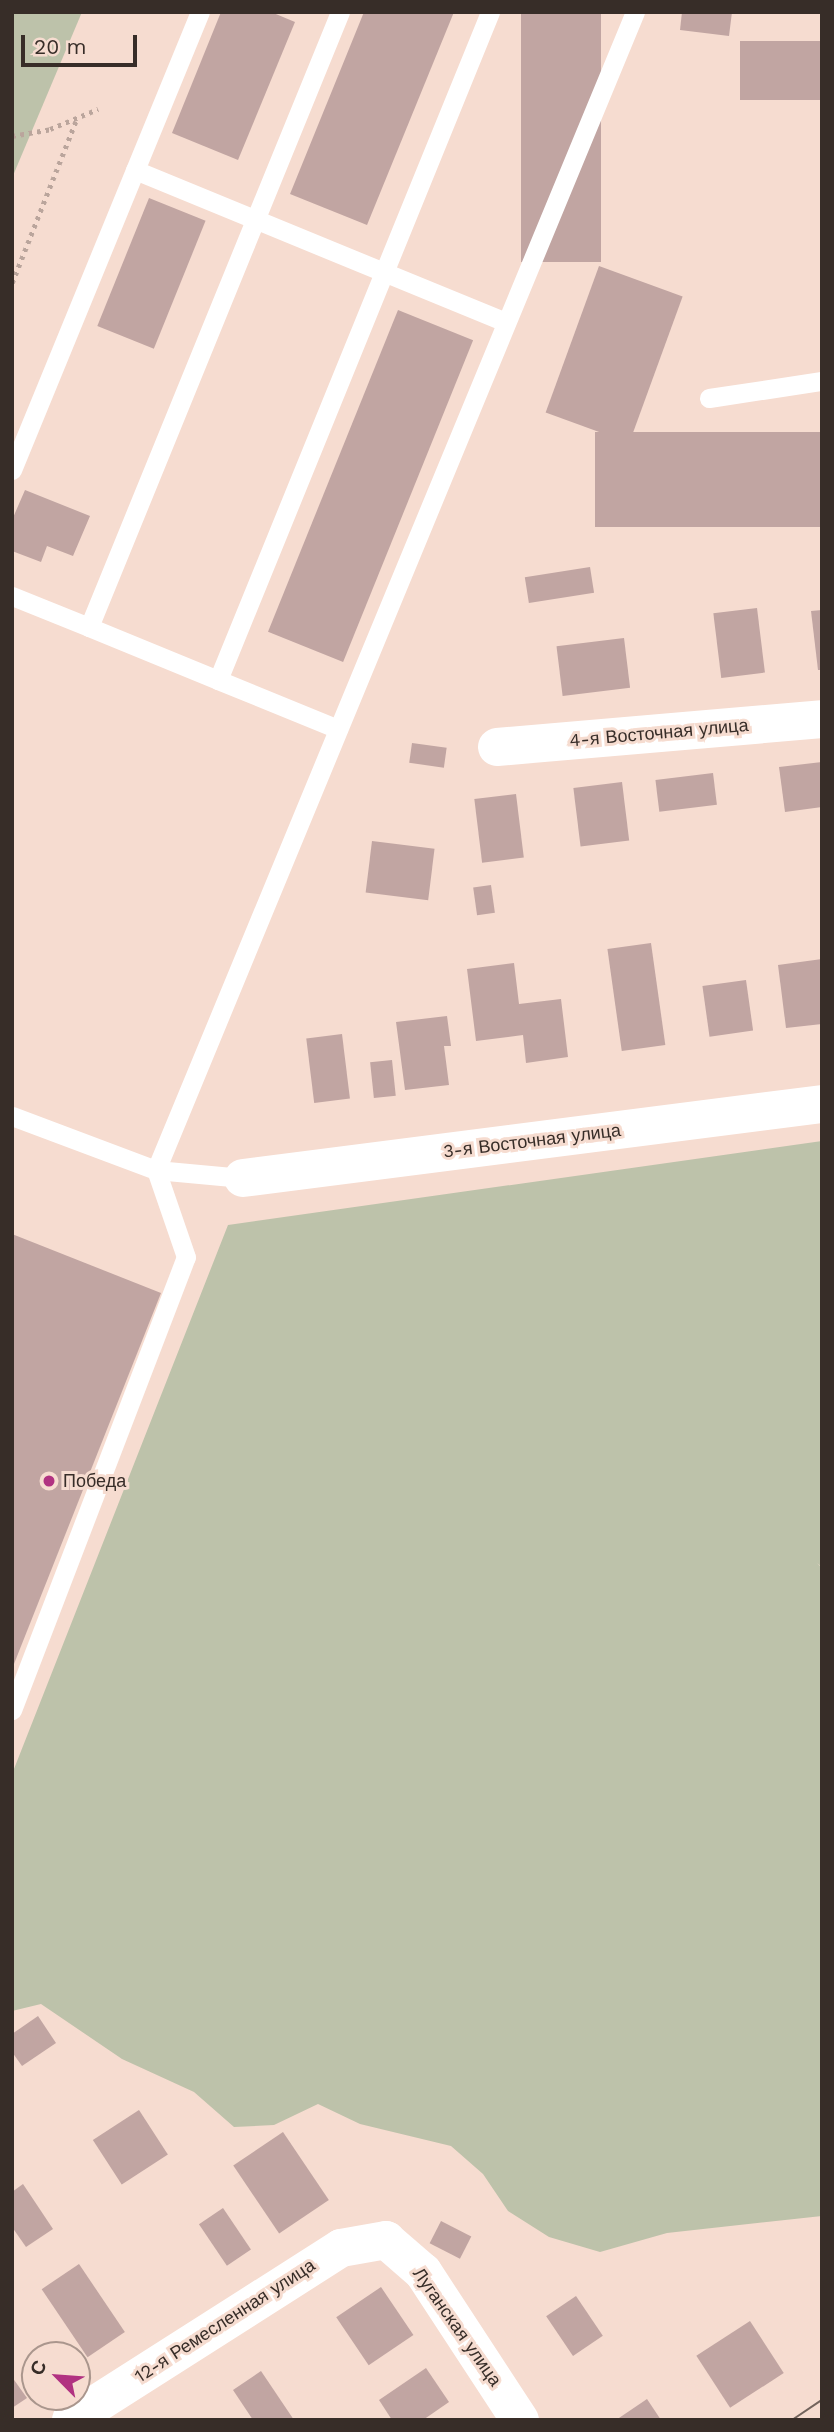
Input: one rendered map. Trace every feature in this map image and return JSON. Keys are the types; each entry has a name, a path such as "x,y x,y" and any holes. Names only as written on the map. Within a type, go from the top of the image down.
{"street":[{"name":"4-я Восточная улица","path":"497,747 822,719"},
{"name":"3-я Восточная улица","path":"243,1178 822,1104"},
{"name":"12-я Ремесленная улица","path":"71,2420 341,2248 386,2240"},
{"name":"Луганская улица","path":"386,2240 423,2272 520,2420"}],"lane":[{"path":"12,470 200,12"},
{"path":"89,627 340,12"},
{"path":"218,680 490,12"},
{"path":"12,1710 186,1257 156,1170 635,12"},
{"path":"135,170 506,321"},
{"path":"709,398 822,381"},
{"path":"12,596 338,729"},
{"path":"12,1116 156,1170 243,1178"}],"path":[{"path":"12,135 50,129 98,109"},
{"path":"12,283 76,118"}],"green space":[{"path":"12,12 82,12 12,178"},
{"path":"822,1141 822,1567 817,1563 822,1568 822,2216 667,2233 600,2252 549,2237 508,2211 483,2174 451,2146 360,2124 318,2104 274,2125 234,2127 194,2092 122,2059 41,2004 12,2011 12,1774 228,1225"}],"building":[{"path":"221,12 271,12 295,22 238,160 172,133"},
{"path":"364,12 454,12 367,225 290,194"},
{"path":"521,12 601,12 601,262 521,262"},
{"path":"682,12 732,12 729,36 680,30"},
{"path":"740,41 822,41 822,100 740,100"},
{"path":"149,198 206,221 154,349 97,326"},
{"path":"599,266 683,296 629,443 546,413"},
{"path":"398,310 473,340 343,662 268,632"},
{"path":"595,432 822,432 822,527 595,527"},
{"path":"25,490 90,516 73,556 47,546 41,562 12,551 12,520"},
{"path":"590,567 594,593 529,603 525,577"},
{"path":"757,608 765,673 721,678 713,613"},
{"path":"822,610 822,670 818,670 811,611"},
{"path":"624,638 630,688 563,696 557,646"},
{"path":"412,743 447,748 444,768 409,763"},
{"path":"822,762 822,807 785,812 779,767"},
{"path":"713,773 717,805 659,812 655,780"},
{"path":"622,782 629,841 581,847 573,788"},
{"path":"516,794 524,858 482,863 474,799"},
{"path":"372,841 435,849 428,900 366,893"},
{"path":"491,885 495,913 477,915 473,888"},
{"path":"651,943 665,1045 622,1051 607,949"},
{"path":"822,959 822,1024 786,1028 778,965"},
{"path":"514,963 519,1004 561,999 568,1057 526,1063 523,1035 476,1041 467,969"},
{"path":"746,980 753,1031 710,1037 702,986"},
{"path":"447,1016 451,1046 444,1046 449,1085 405,1090 396,1022"},
{"path":"342,1034 350,1099 314,1103 306,1038"},
{"path":"392,1060 396,1096 374,1098 370,1062"},
{"name":"Победа","path":"12,1234 161,1293 12,1669"},
{"path":"38,2016 56,2043 22,2066 12,2052 12,2034"},
{"path":"139,2110 168,2154 122,2184 93,2140"},
{"path":"283,2132 329,2200 279,2234 233,2166"},
{"path":"23,2184 53,2229 26,2247 12,2227 12,2192"},
{"path":"223,2208 251,2249 227,2266 199,2224"},
{"path":"441,2221 471,2236 460,2259 430,2243"},
{"path":"79,2264 125,2332 91,2355 91,2341 77,2341 42,2289"},
{"path":"381,2287 413,2335 369,2365 336,2317"},
{"path":"576,2296 603,2336 573,2356 546,2316"},
{"path":"750,2321 784,2373 730,2408 696,2356"},
{"path":"426,2368 449,2402 423,2420 392,2420 379,2400"},
{"path":"261,2371 294,2420 253,2420 233,2390"},
{"path":"12,2377 21,2390 21,2402 12,2408"},
{"path":"647,2399 661,2420 616,2420"}],"tram line":[{"path":"792,2420 822,2400"}],"place":[{"name":"Победа","path":"49,1481"}]}
